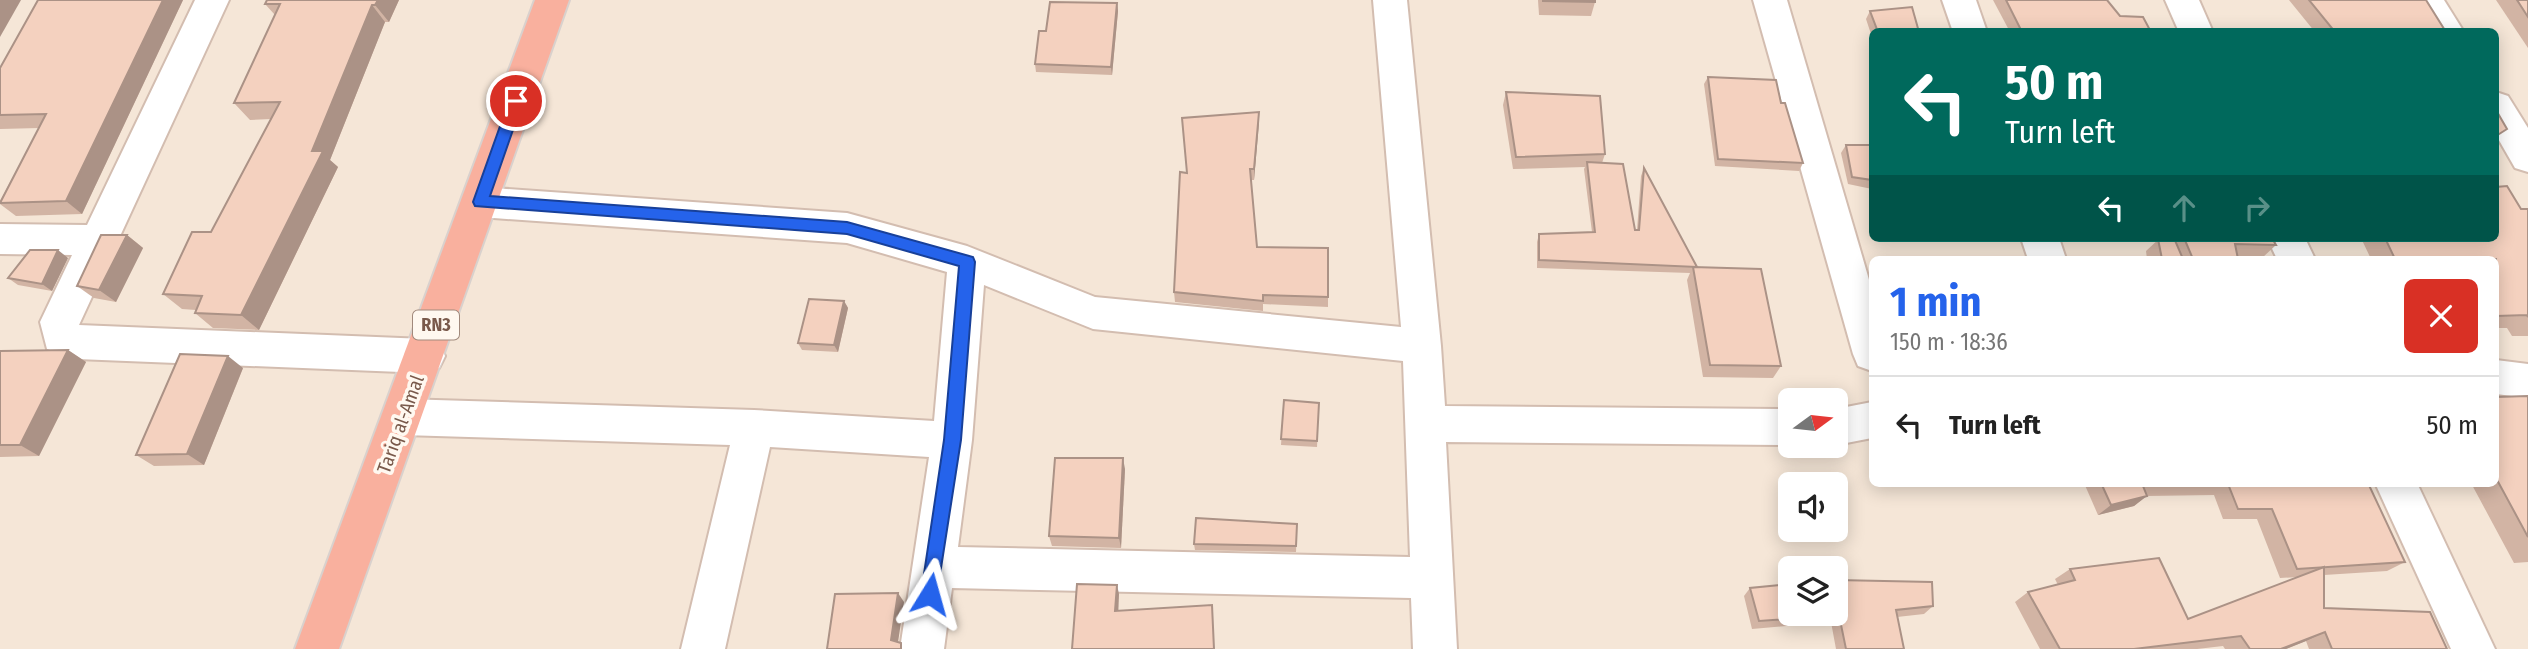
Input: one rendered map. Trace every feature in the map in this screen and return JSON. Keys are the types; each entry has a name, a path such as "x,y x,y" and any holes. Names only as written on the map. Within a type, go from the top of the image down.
{"highway":[{"name":"Tariq al-Amal","path":"317,649 552,0"}],"street":[{"path":"212,0 59,322 61,337 77,342 425,356"},
{"path":"1390,0 1422,346 1435,649"},
{"path":"1770,0 1869,339"},
{"path":"1959,0 1969,28"},
{"path":"2182,0 2194,28"},
{"path":"2427,0 2444,28"},
{"path":"2499,111 2527,154"},
{"path":"480,202 847,228 967,262 1093,313 1422,346"},
{"path":"0,239 98,240"},
{"path":"922,649 952,440 967,262"},
{"path":"2499,377 2528,382"},
{"path":"403,417 754,428 952,440"},
{"path":"1848,425 1869,421"},
{"path":"1425,424 1778,427"},
{"path":"704,649 754,428"},
{"path":"2398,487 2473,649"},
{"path":"934,567 1432,578"}],"shaded area":[{"path":"0,0 2528,0 2528,649 0,649"}],"building":[{"path":"38,0 163,0 66,201 0,203 46,114 0,115 0,68"},
{"path":"267,0 378,0 372,5 312,151 323,151 241,315 195,313 202,296 163,294 192,232 211,232 280,102 234,103 280,4 265,4"},
{"path":"1595,0 1595,2 1543,1"},
{"path":"2006,0 2107,0 2120,16 2143,17 2149,28 2020,28"},
{"path":"2309,0 2426,0 2444,28 2332,28"},
{"path":"2517,0 2528,0 2528,17"},
{"path":"1050,2 1117,3 1111,67 1035,64 1039,31 1046,31"},
{"path":"1912,7 1918,28 1876,28 1870,11"},
{"path":"1708,77 1776,80 1781,103 1785,103 1803,163 1718,159"},
{"path":"1506,92 1600,96 1605,154 1516,157"},
{"path":"1259,112 1254,169 1250,169 1257,247 1328,248 1328,297 1263,295 1263,301 1174,292 1180,172 1187,173 1182,118"},
{"path":"2499,115 2507,129 2499,134"},
{"path":"1846,145 1869,145 1869,180 1852,177"},
{"path":"1587,162 1623,164 1635,230 1639,230 1644,168 1697,267 1539,260 1539,234 1595,232"},
{"path":"2507,186 2521,209 2528,209 2528,317 2499,316 2499,256 2394,256 2387,242 2499,242 2499,187"},
{"path":"101,235 127,235 99,290 77,286"},
{"path":"2159,242 2176,242 2182,256 2161,256"},
{"path":"2186,242 2274,242 2276,245 2235,244 2237,256 2192,256"},
{"path":"30,250 58,250 42,284 8,278"},
{"path":"1693,267 1761,269 1781,366 1710,365"},
{"path":"809,299 844,301 834,345 798,343"},
{"path":"68,350 20,445 0,445 0,351"},
{"path":"180,354 228,356 187,454 136,455"},
{"path":"2528,396 2528,537 2499,484 2499,397"},
{"path":"1284,400 1319,403 1317,441 1281,439"},
{"path":"1055,458 1123,458 1119,538 1049,536"},
{"path":"2103,487 2143,487 2147,496 2111,505"},
{"path":"2229,487 2370,487 2405,562 2297,569 2272,509 2238,509"},
{"path":"1196,518 1297,524 1296,546 1194,544"},
{"path":"2159,558 2188,619 2324,567 2324,608 2430,612 2447,649 2332,649 2325,632 2281,649 2250,649 2241,636 2134,649 2060,649 2028,592 2075,580 2070,569"},
{"path":"1848,580 1932,582 1933,606 1896,610 1904,649 1846,649 1841,626 1848,626"},
{"path":"1077,584 1117,585 1115,611 1212,605 1214,649 1072,649"},
{"path":"1778,585 1778,620 1759,621 1750,588"},
{"path":"898,593 891,640 901,643 901,649 827,649 835,594"}],"route":[{"path":"516,101 480,202 847,228 967,262 952,440 930,594"}]}
